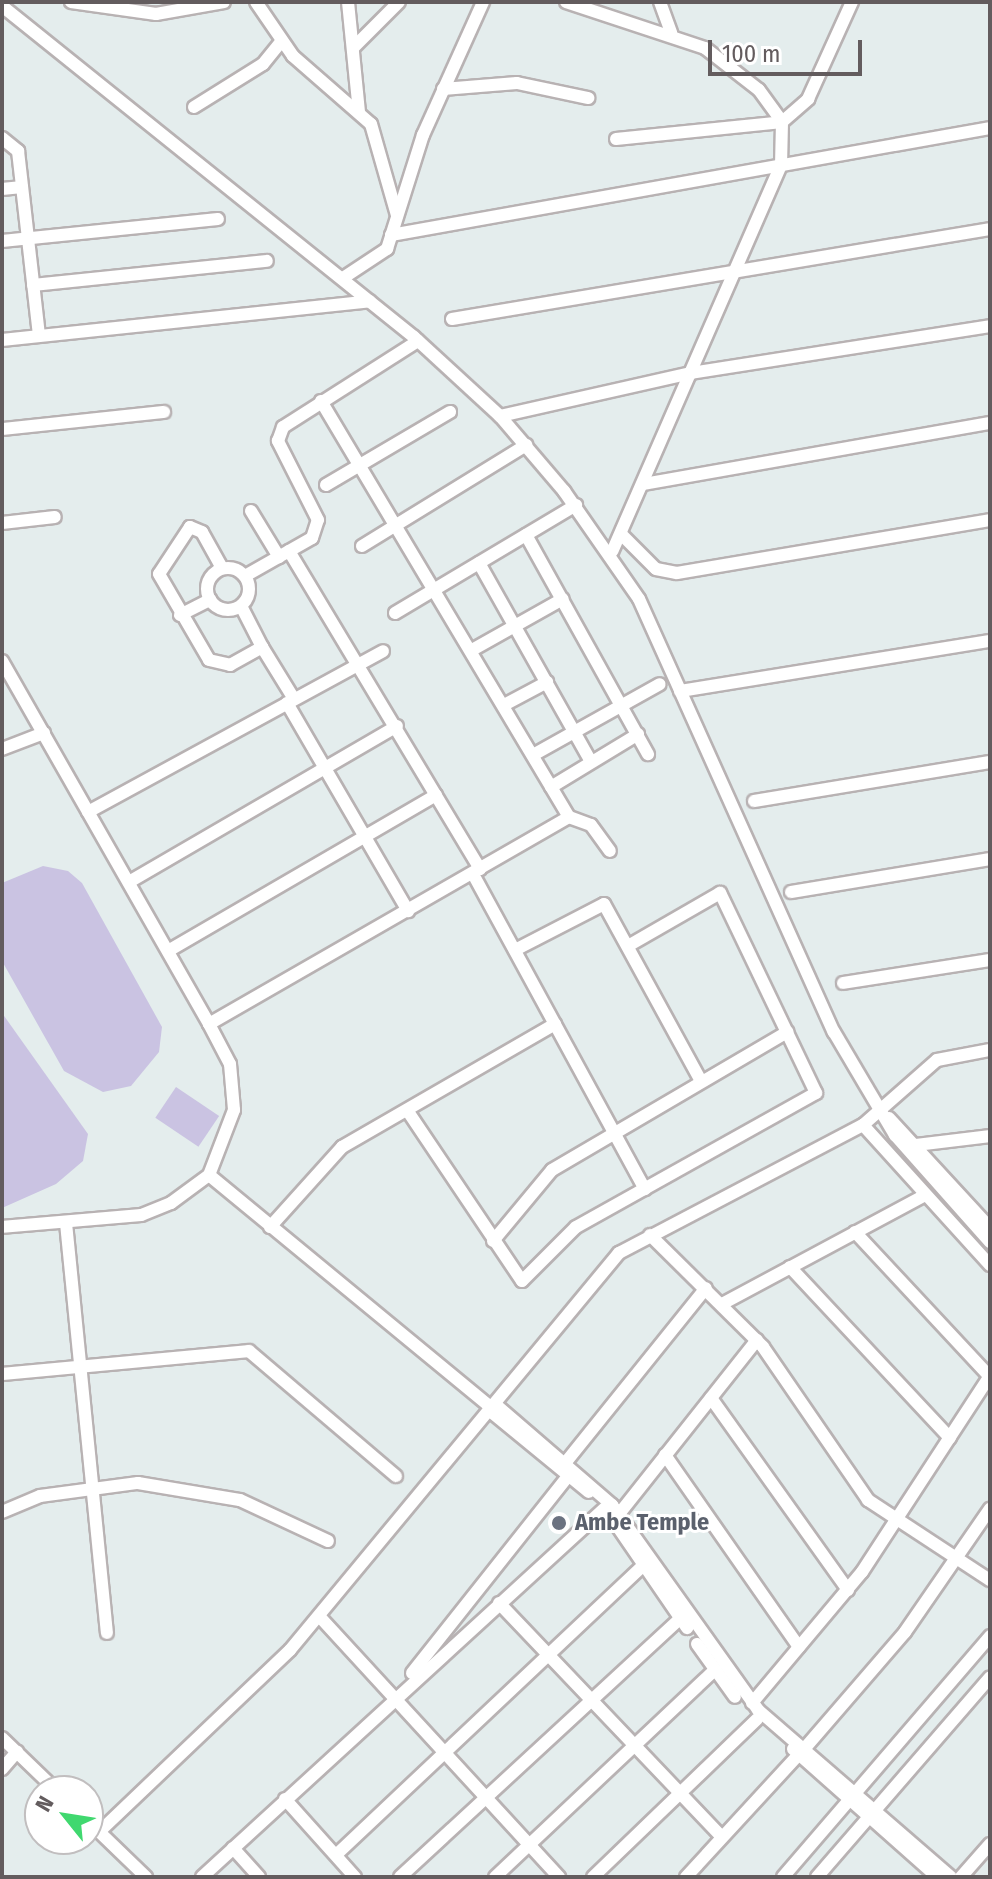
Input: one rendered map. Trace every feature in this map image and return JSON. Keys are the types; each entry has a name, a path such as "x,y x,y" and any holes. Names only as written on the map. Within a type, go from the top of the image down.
{"street":[{"path":"77,3 156,14 224,2"},
{"path":"256,2 281,42 359,112 382,145 397,215"},
{"path":"348,2 359,112"},
{"path":"353,48 399,2"},
{"path":"343,278 387,249 443,89 483,2"},
{"path":"566,2 671,33 731,65 782,122 781,165 612,551"},
{"path":"660,2 671,33"},
{"path":"616,139 782,122 808,99 852,2"},
{"path":"2,6 418,341 500,416 576,505 612,551 680,691 834,1032 880,1111 990,1242"},
{"path":"194,107 263,64 281,42"},
{"path":"443,89 517,83 588,98"},
{"path":"391,235 990,128"},
{"path":"2,138 18,151 39,336"},
{"path":"2,189 22,187"},
{"path":"2,241 218,219"},
{"path":"452,319 990,229"},
{"path":"33,285 267,261"},
{"path":"2,340 370,301"},
{"path":"500,416 691,373 990,326"},
{"path":"262,647 230,665 209,660 180,615 159,574 190,527 202,532 222,568 245,576 312,538 318,520 277,437 321,401 418,341"},
{"path":"321,401 436,589 569,817 591,825 610,851"},
{"path":"2,429 164,412"},
{"path":"326,485 450,412"},
{"path":"643,484 990,423"},
{"path":"362,546 394,523 526,445"},
{"path":"395,613 576,505"},
{"path":"251,511 361,663 436,795 515,950 645,1189"},
{"path":"2,523 55,517"},
{"path":"621,534 656,569 677,573 990,520"},
{"path":"526,535 624,705 648,754"},
{"path":"479,563 591,762"},
{"path":"222,568 209,579 210,600 218,608 241,606"},
{"path":"245,576 241,606 325,768 408,911"},
{"path":"472,650 563,599"},
{"path":"180,615 210,600"},
{"path":"680,691 990,641"},
{"path":"88,812 383,651"},
{"path":"2,661 230,1064 234,1110 209,1175 192,1192 141,1215 2,1227"},
{"path":"504,705 547,682"},
{"path":"533,755 660,684"},
{"path":"129,882 397,726"},
{"path":"2,749 44,733"},
{"path":"551,787 638,734"},
{"path":"754,801 990,762"},
{"path":"168,951 436,795"},
{"path":"209,1024 569,817"},
{"path":"791,892 990,859"},
{"path":"407,1110 512,1274 528,1281 576,1227 816,1093 720,893 628,946"},
{"path":"515,950 602,903 701,1081"},
{"path":"843,983 990,960"},
{"path":"270,1227 342,1147 555,1024"},
{"path":"493,1241 533,1185 614,1131 787,1032"},
{"path":"104,1828 248,1698 492,1407 590,1284 619,1253 863,1125 937,1060 990,1050"},
{"path":"880,1111 916,1145 990,1228"},
{"path":"863,1125 923,1196 990,1265"},
{"path":"916,1145 990,1136"},
{"path":"209,1175 568,1468 619,1514 752,1703 937,1877"},
{"path":"722,1304 923,1196"},
{"path":"66,1223 107,1633"},
{"path":"752,1703 848,1590 990,1377 855,1232"},
{"path":"650,1235 757,1340 868,1500 990,1580"},
{"path":"790,1267 950,1438"},
{"path":"391,1699 706,1288"},
{"path":"619,1514 757,1340"},
{"path":"2,1374 249,1351 396,1476"},
{"path":"711,1398 848,1590"},
{"path":"665,1455 799,1647"},
{"path":"568,1468 605,1508 642,1567 715,1670 757,1719 802,1751"},
{"path":"2,1512 92,1485 193,1488 286,1516 328,1541"},
{"path":"202,1877 391,1699 605,1508"},
{"path":"686,1877 802,1751 958,1559 990,1509"},
{"path":"337,1854 642,1567"},
{"path":"499,1603 549,1653 677,1796 722,1837"},
{"path":"319,1616 391,1699 446,1751 559,1877"},
{"path":"400,1877 680,1619"},
{"path":"783,1877 856,1799 990,1636"},
{"path":"495,1877 715,1670"},
{"path":"817,1877 873,1816 990,1677"},
{"path":"593,1877 757,1719"},
{"path":"2,1738 41,1775"},
{"path":"2,1769 17,1752"},
{"path":"285,1799 355,1877"},
{"path":"873,1816 951,1877"},
{"path":"104,1837 146,1877"},
{"path":"961,1877 990,1844"},
{"path":"233,1848 259,1877"}],"shaded area":[{"path":"43,866 68,871 82,883 162,1027 159,1052 131,1086 103,1092 64,1071 2,961 2,883"},
{"path":"2,1013 88,1134 83,1161 56,1184 2,1208"},
{"path":"176,1087 219,1116 198,1147 155,1118"}],"place":[{"name":"Ambe Temple","path":"559,1523"}]}
